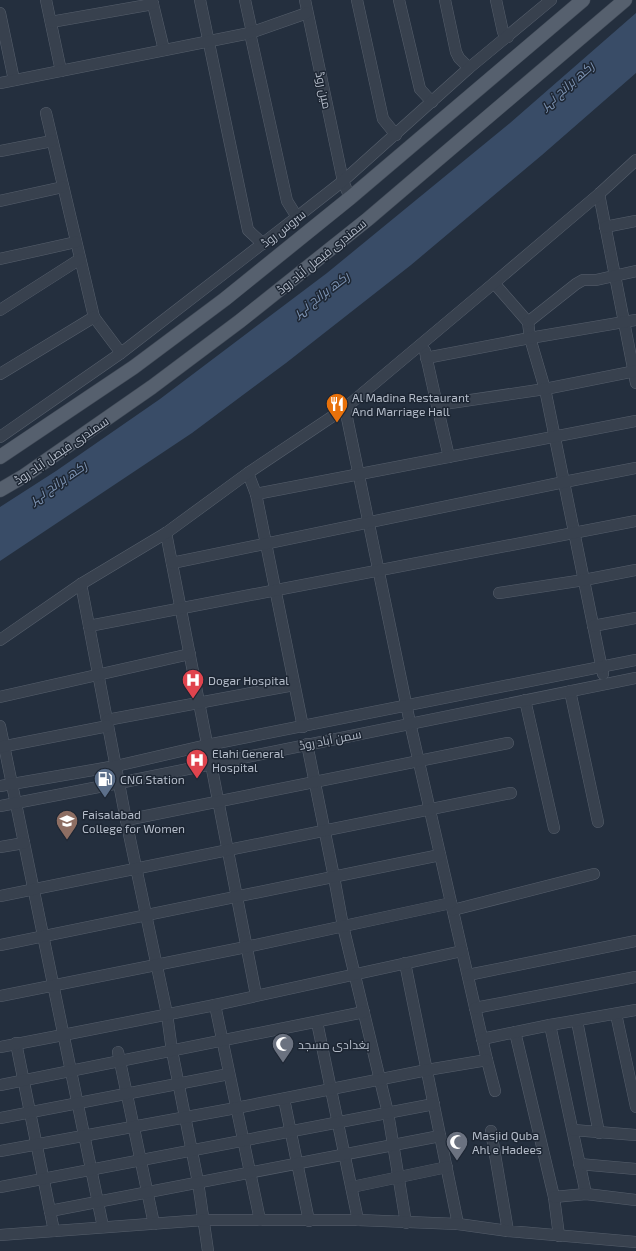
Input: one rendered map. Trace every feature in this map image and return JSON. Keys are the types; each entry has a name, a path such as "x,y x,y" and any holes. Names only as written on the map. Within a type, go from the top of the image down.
{"main road":[{"path":"0,457 140,362 225,299 350,198 583,0"},
{"name":"سمندری فیصل آباد روڈ","path":"0,490 24,476 152,387 240,321 374,214 625,0"}],"street":[{"path":"46,0 61,71"},
{"path":"200,0 248,230 263,244"},
{"path":"245,0 287,201 297,218"},
{"name":"مین روڈ","path":"304,0 343,181 350,198"},
{"path":"357,0 383,119 396,135"},
{"path":"399,0 420,88 432,102"},
{"path":"445,0 456,52 459,58 469,68"},
{"path":"496,0 503,32 508,37"},
{"name":"سروس روڈ","path":"0,437 121,353 297,218 343,181 469,68 551,0"},
{"path":"51,22 152,2 164,50"},
{"path":"0,13 14,80"},
{"path":"0,83 251,33 307,13"},
{"path":"46,113 94,317 121,353"},
{"path":"0,151 52,141"},
{"path":"0,640 81,584 166,532 345,408 599,194 636,160"},
{"path":"621,173 636,170"},
{"path":"0,201 63,187"},
{"path":"599,194 624,323 635,371 636,384"},
{"path":"605,227 636,221"},
{"path":"0,259 76,242"},
{"path":"0,310 80,259"},
{"path":"528,322 583,280 596,280 636,271"},
{"path":"494,283 528,322 530,338 545,389 605,684"},
{"path":"0,374 94,317"},
{"path":"426,358 636,320"},
{"path":"423,343 449,457"},
{"path":"437,405 545,389 635,371"},
{"path":"345,408 406,706 482,1039 496,1091"},
{"path":"256,494 636,421"},
{"path":"172,563 636,468"},
{"path":"248,474 256,494 303,726"},
{"path":"89,626 180,607 378,571 636,521"},
{"path":"166,532 256,995"},
{"path":"499,594 636,570"},
{"path":"81,584 126,820 158,966 178,1084 198,1182 208,1251"},
{"path":"593,626 636,618"},
{"path":"0,697 190,654"},
{"name":"سمن آباد روڈ","path":"0,786 116,766 303,726 602,668 635,664"},
{"name":"سمن آباد روڈ","path":"0,806 636,678"},
{"path":"2,746 294,685"},
{"path":"570,691 598,822"},
{"path":"525,700 554,828"},
{"path":"0,726 2,746 16,803 102,1227"},
{"path":"126,820 508,743"},
{"path":"307,744 343,926 388,1113 392,1145 399,1177 406,1223"},
{"path":"0,896 511,793"},
{"path":"0,847 24,843"},
{"path":"0,945 440,855"},
{"path":"0,996 158,966 343,926 452,906 594,874"},
{"path":"468,975 636,941"},
{"path":"0,1047 214,1005 405,962 462,951"},
{"path":"405,962 458,1224"},
{"path":"475,1008 636,977"},
{"path":"214,1005 260,1220"},
{"path":"482,1039 636,1010"},
{"path":"0,1085 71,1071 119,1056 172,1051 364,1012"},
{"path":"616,1014 636,1107"},
{"path":"577,1021 599,1133"},
{"path":"317,1022 358,1220"},
{"path":"550,1025 586,1194"},
{"path":"515,1032 554,1197 559,1236"},
{"path":"16,1043 54,1231"},
{"path":"119,1056 154,1224"},
{"path":"0,1151 84,1137 284,1099 331,1088 487,1060"},
{"path":"0,1118 229,1074"},
{"path":"284,1099 309,1221"},
{"path":"0,1187 434,1104"},
{"path":"573,1130 636,1135"},
{"path":"491,1131 508,1231"},
{"path":"50,1211 440,1136"},
{"path":"579,1164 636,1169"},
{"path":"352,1187 447,1167"},
{"path":"554,1197 586,1194 636,1200"},
{"path":"0,1235 204,1220 358,1220 458,1224 508,1231 636,1242"}],"water":[{"name":"رکھ برانچ نہر","path":"636,13 636,73 542,155 411,265 286,363 192,433 0,561 0,507 56,471 160,399 327,273 510,123"}],"place":[{"name":"Al Madina Restaurant And Marriage Hall","path":"337,424"},
{"name":"Dogar Hospital","path":"193,700"},
{"name":"Elahi General Hospital","path":"197,780"},
{"name":"CNG Station","path":"105,798"},
{"name":"Faisalabad College for Women","path":"67,840"},
{"name":"بغدادی مسجد","path":"283,1064"},
{"name":"Masjid Quba Ahl e Hadees","path":"457,1162"}]}
